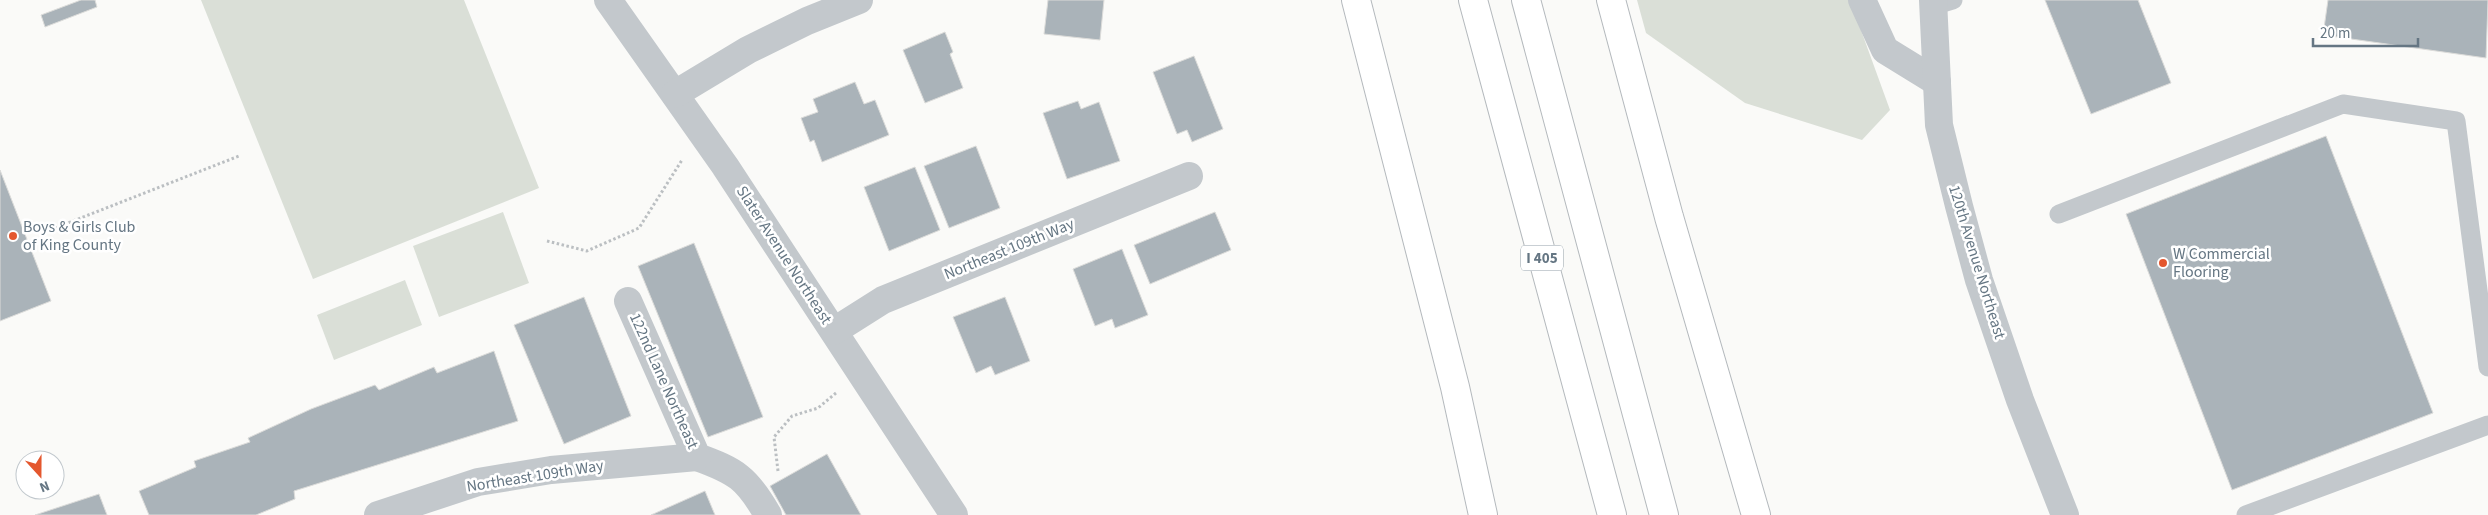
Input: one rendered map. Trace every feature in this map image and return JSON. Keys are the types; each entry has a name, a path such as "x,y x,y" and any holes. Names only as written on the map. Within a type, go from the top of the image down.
{"highway":[{"path":"1356,0 1455,387 1483,515"},
{"name":"I 405","path":"1473,0 1612,515"},
{"path":"1526,0 1664,515"},
{"path":"1611,0 1670,218 1756,515"}],"street":[{"name":"Slater Avenue Northeast","path":"608,0 675,94 834,331 954,515"},
{"path":"675,94 748,50 807,21 858,0"},
{"path":"1862,0 1885,50 1937,82"},
{"name":"120th Avenue Northeast","path":"1939,2 1937,82 1939,125 1979,280 2020,400 2065,515"},
{"name":"Northeast 109th Way","path":"834,331 883,300 1189,176"},
{"name":"122nd Lane Northeast","path":"628,301 697,457 727,468 753,489 768,515"},
{"name":"Northeast 109th Way","path":"378,515 478,482 551,470 697,457"}],"lane":[{"path":"2059,214 2343,104 2456,121 2488,367"},
{"path":"2246,515 2488,425"}],"path":[{"path":"50,230 238,156"},
{"path":"547,241 588,251 639,228 683,159"},
{"path":"778,473 774,437 792,416 818,408 842,388"}],"shaded area":[{"path":"201,0 464,0 539,188 313,279"},
{"path":"1637,0 1850,0 1890,110 1862,140 1745,103 1646,33"},
{"path":"503,212 529,283 439,317 413,246"},
{"path":"405,280 422,325 334,360 317,315"}],"building":[{"path":"81,0 95,0 97,7 45,27 41,15"},
{"path":"1048,0 1104,0 1100,40 1044,34"},
{"path":"2045,0 2138,0 2171,83 2091,114"},
{"path":"2328,0 2488,0 2486,58 2323,35"},
{"path":"945,32 953,52 950,54 963,88 925,103 903,50"},
{"path":"1194,56 1223,129 1192,142 1187,130 1177,134 1153,72"},
{"path":"855,82 864,104 875,100 889,135 822,162 814,140 810,142 801,118 818,112 813,99"},
{"path":"1078,101 1081,109 1099,102 1120,161 1067,179 1043,113"},
{"path":"2326,136 2433,413 2232,490 2126,214"},
{"path":"976,146 1000,208 949,228 924,166"},
{"path":"915,167 940,230 889,251 864,187"},
{"name":"Boys & Girls Club of King County","path":"0,170 51,301 0,321"},
{"path":"1215,212 1231,250 1150,284 1134,245"},
{"path":"694,243 763,417 708,437 638,266"},
{"path":"1122,249 1148,315 1115,328 1112,319 1095,326 1073,269"},
{"path":"584,297 631,416 564,444 514,325"},
{"path":"1005,297 1030,361 995,375 991,366 976,373 953,317"},
{"path":"494,351 518,421 294,491 295,499 256,515 149,515 139,491 196,467 194,461 250,442 248,438 311,409 375,385 379,390 434,367 437,373"},
{"path":"827,454 861,515 786,515 770,486"},
{"path":"705,491 715,515 651,515"},
{"path":"99,494 107,515 35,515"}],"place":[{"name":"Boys & Girls Club of King County","path":"13,236"},
{"name":"W Commercial Flooring","path":"2163,263"}]}
